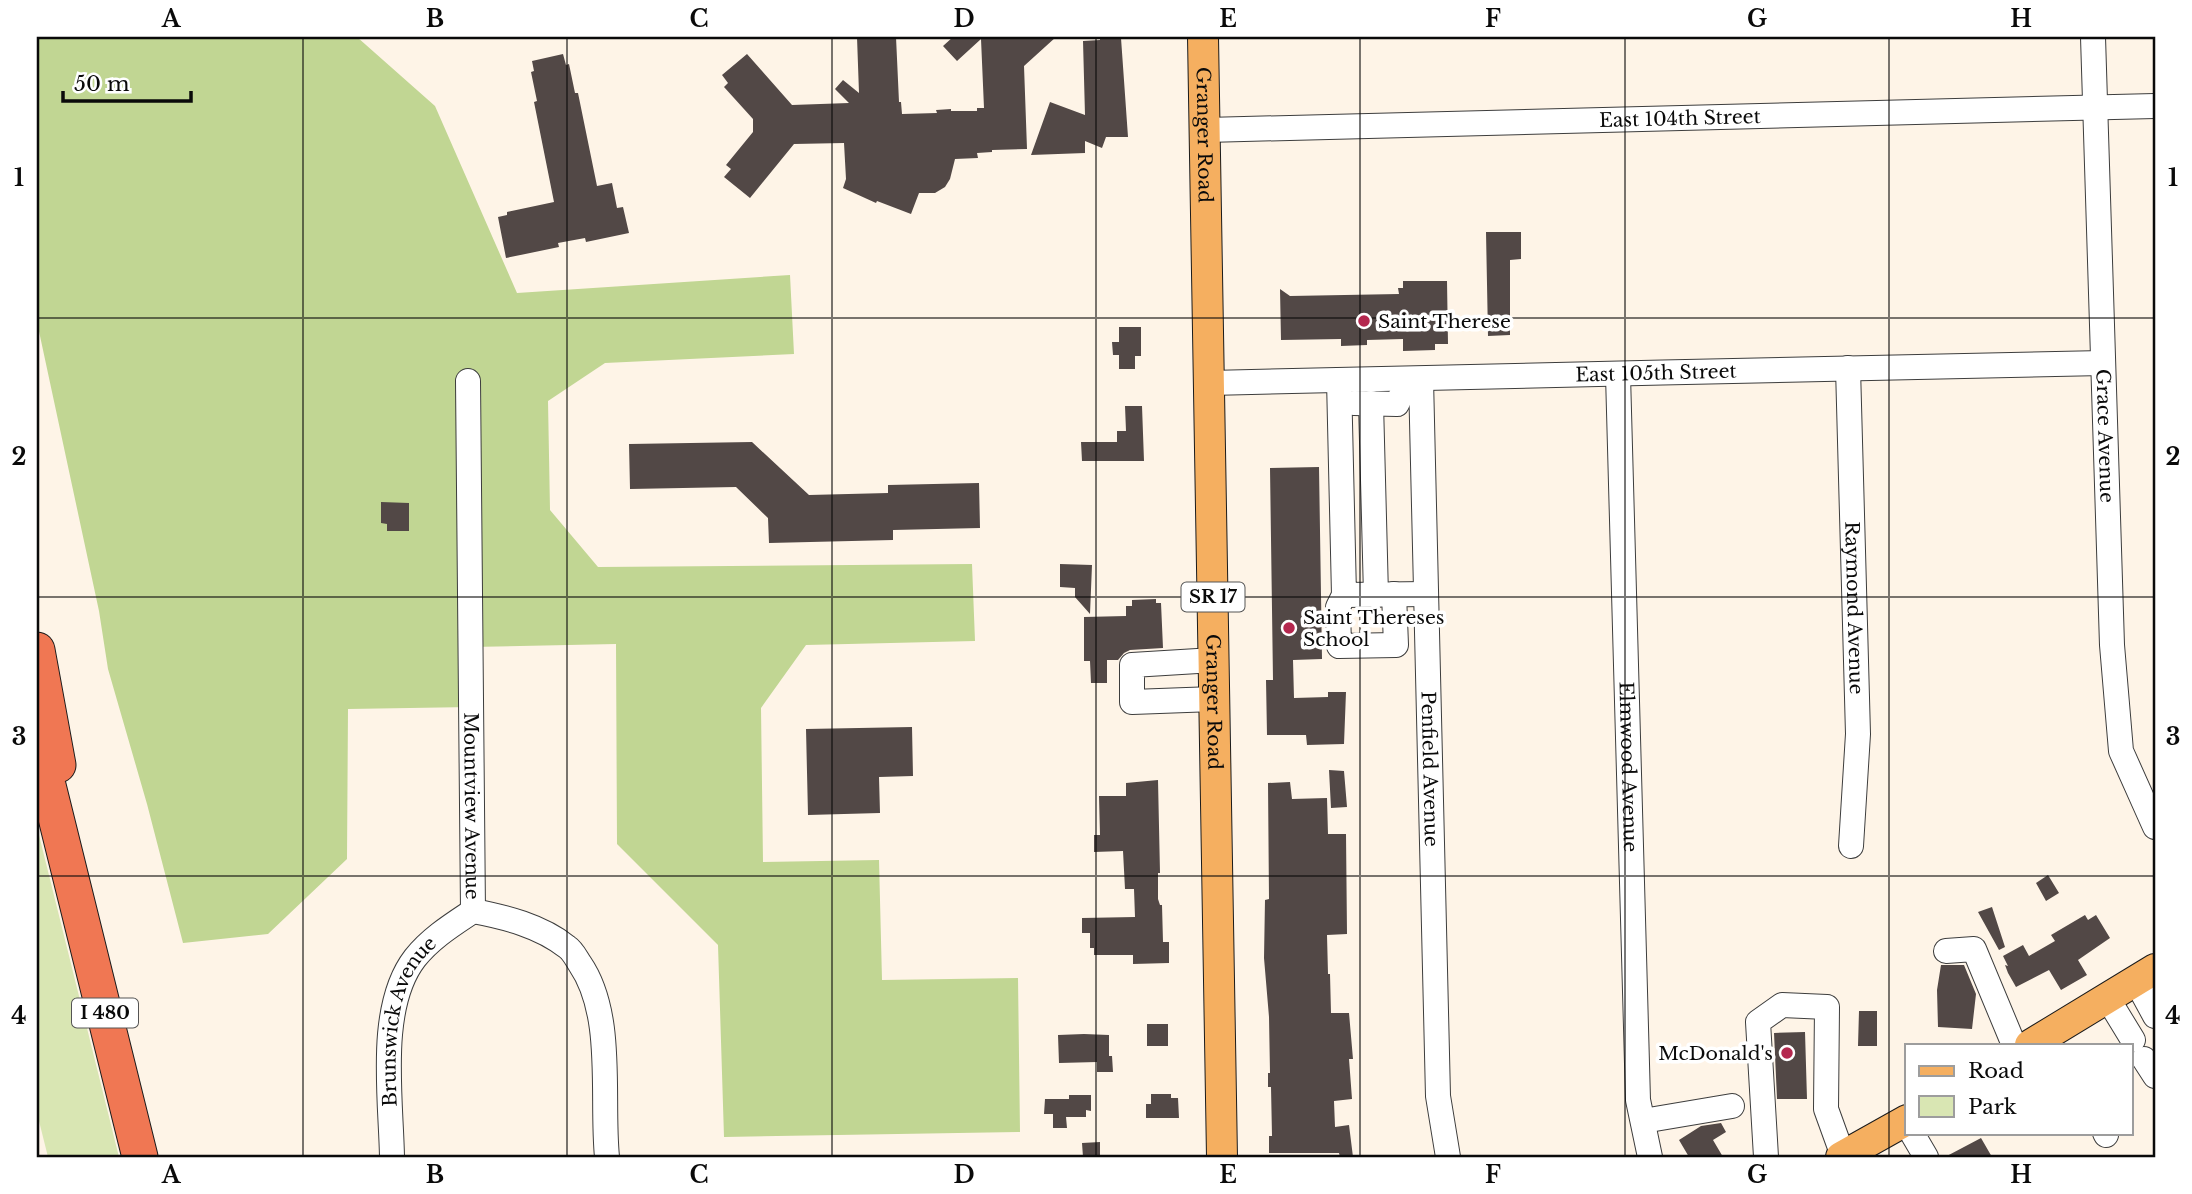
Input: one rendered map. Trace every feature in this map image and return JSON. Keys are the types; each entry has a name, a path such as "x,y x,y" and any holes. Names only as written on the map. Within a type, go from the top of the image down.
{"highway":[{"path":"37,650 69,822 69,869"},
{"name":"I 480","path":"37,741 140,1157"}],"main road":[{"name":"Granger Road","path":"1203,37 1222,1157"},
{"path":"2044,1042 2146,975"},
{"path":"1842,1157 1905,1126"}],"street":[{"name":"Grace Avenue","path":"2093,37 2112,645 2121,751 2155,827"},
{"name":"East 104th Street","path":"1206,130 2155,106"},
{"name":"East 105th Street","path":"1210,383 1339,392 1415,379 2103,363"},
{"name":"Raymond Avenue","path":"1848,368 1858,734 1851,846"},
{"name":"Elmwood Avenue","path":"1618,375 1638,1100 1650,1157"},
{"path":"1371,403 1385,595 1396,646 1339,646 1338,607 1344,595 1339,392 1371,403 1396,404 1415,379"},
{"name":"Penfield Avenue","path":"1415,379 1426,594 1437,1096 1448,1157"},
{"name":"Mountview Avenue","path":"468,381 473,911 496,915 536,929 569,948 591,979 600,1013 607,1157"},
{"path":"1344,595 1426,594"},
{"path":"1214,660 1132,665 1132,702 1214,699"},
{"name":"Brunswick Avenue","path":"392,1157 390,1029 397,993 414,960 440,932 473,911"},
{"path":"1946,951 1974,949 2014,1044"},
{"path":"2146,975 2155,1016"},
{"path":"2108,999 2144,1058"},
{"path":"1766,1157 1758,1022 1782,1005 1827,1007 1826,1109 1842,1157"},
{"path":"1643,1121 1732,1106"},
{"path":"1912,1134 1926,1157"}],"green space":[{"path":"37,37 357,37 435,106 517,293 790,275 794,354 605,363 548,401 550,510 598,567 972,564 975,641 806,645 761,708 763,862 879,860 882,980 1018,978 1020,1132 724,1137 718,945 617,844 616,644 471,647 471,707 348,709 347,859 268,934 183,943 108,669 99,611 37,322"},
{"path":"37,827 119,1157 48,1157 37,1113"}],"building":[{"path":"857,37 896,37 902,114 937,113 936,110 951,109 977,111 977,108 984,108 981,39 957,61 943,46 953,37 1056,37 1024,66 1027,149 992,150 977,153 978,158 955,159 945,187 935,193 919,193 911,214 877,201 876,203 843,188 846,179 844,143 794,144 750,198 724,177 731,169 726,165 753,132 753,119 724,87 728,83 722,75 747,54 792,105 849,103 835,89 843,80 859,93"},
{"path":"1121,38 1128,137 1106,137 1102,148 1085,141 1085,153 1031,155 1050,102 1085,115 1083,41"},
{"path":"563,54 566,65 569,64 575,93 578,93 597,186 612,183 617,208 623,207 629,233 586,242 585,238 558,243 559,247 506,258 498,217 507,215 507,212 554,202 534,102 537,101 531,72 534,71 532,61"},
{"path":"1486,232 1521,232 1521,259 1510,260 1510,335 1488,336"},
{"name":"Saint Therese","path":"1403,281 1447,281 1448,344 1435,344 1435,350 1403,351 1403,339 1367,340 1367,345 1341,346 1341,339 1281,340 1280,289 1290,296 1399,294 1398,288 1403,288"},
{"path":"1119,327 1141,327 1141,356 1135,356 1135,369 1119,369 1119,355 1113,355 1112,342 1119,342"},
{"path":"1125,406 1142,406 1144,461 1082,461 1081,442 1117,442 1117,431 1126,431"},
{"path":"752,442 809,495 888,493 888,485 979,483 980,528 893,530 893,540 769,543 768,518 736,487 630,489 629,444"},
{"path":"1319,467 1322,659 1293,660 1294,698 1328,697 1328,692 1346,692 1344,744 1307,745 1306,735 1267,735 1266,680 1273,680 1270,468"},
{"path":"381,502 409,503 409,531 387,531 387,524 381,523"},
{"path":"1060,564 1092,565 1090,614 1075,597 1075,588 1060,587"},
{"path":"1156,599 1156,603 1161,603 1163,648 1130,650 1118,660 1107,660 1107,683 1091,683 1090,661 1084,661 1084,617 1126,616 1126,606 1132,606 1132,600"},
{"path":"912,727 913,776 879,777 880,813 808,815 806,729"},
{"path":"1329,770 1344,771 1347,807 1331,808"},
{"path":"1158,780 1158,899 1162,905 1163,942 1169,942 1169,963 1133,964 1133,955 1094,955 1094,948 1090,948 1090,933 1082,933 1082,918 1135,917 1134,889 1125,889 1123,851 1094,852 1094,835 1100,835 1099,796 1126,796 1126,783"},
{"path":"1290,782 1292,799 1327,798 1328,834 1346,834 1347,934 1327,935 1331,1013 1349,1013 1353,1059 1349,1059 1352,1099 1334,1101 1335,1127 1349,1125 1353,1157 1340,1157 1339,1153 1269,1153 1269,1136 1272,1136 1271,1087 1268,1087 1269,1017 1264,958 1265,900 1269,899 1268,783"},
{"path":"2048,875 2059,893 2046,901 2036,883"},
{"path":"1992,907 2005,947 1999,950 1978,912"},
{"path":"2085,915 2088,920 2096,915 2110,938 2078,960 2087,975 2061,990 2049,970 2016,987 2003,956 2023,945 2029,956 2055,941 2051,935"},
{"path":"1941,965 1964,965 1976,994 1972,1029 1938,1027 1937,990"},
{"path":"1859,1011 1877,1011 1877,1046 1858,1046"},
{"path":"1147,1024 1168,1024 1168,1046 1147,1046"},
{"name":"McDonald's","path":"1805,1032 1807,1099 1777,1099 1774,1033"},
{"path":"1058,1035 1109,1035 1109,1056 1112,1056 1113,1072 1097,1072 1097,1062 1059,1063"},
{"path":"1151,1094 1171,1094 1171,1098 1178,1098 1179,1118 1146,1118 1146,1104 1151,1104"},
{"path":"1069,1095 1091,1095 1091,1111 1086,1110 1086,1117 1066,1117 1067,1128 1053,1128 1053,1114 1044,1114 1045,1099 1069,1099"},
{"path":"1721,1123 1726,1132 1713,1140 1723,1157 1689,1157 1679,1140 1701,1126"},
{"path":"1981,1138 1992,1157 1945,1157"},
{"path":"1100,1142 1100,1157 1083,1157 1082,1143"}],"place":[{"name":"Saint Therese","path":"1364,321"},
{"name":"Saint Thereses School","path":"1289,628"},
{"name":"McDonald's","path":"1787,1053"}]}
